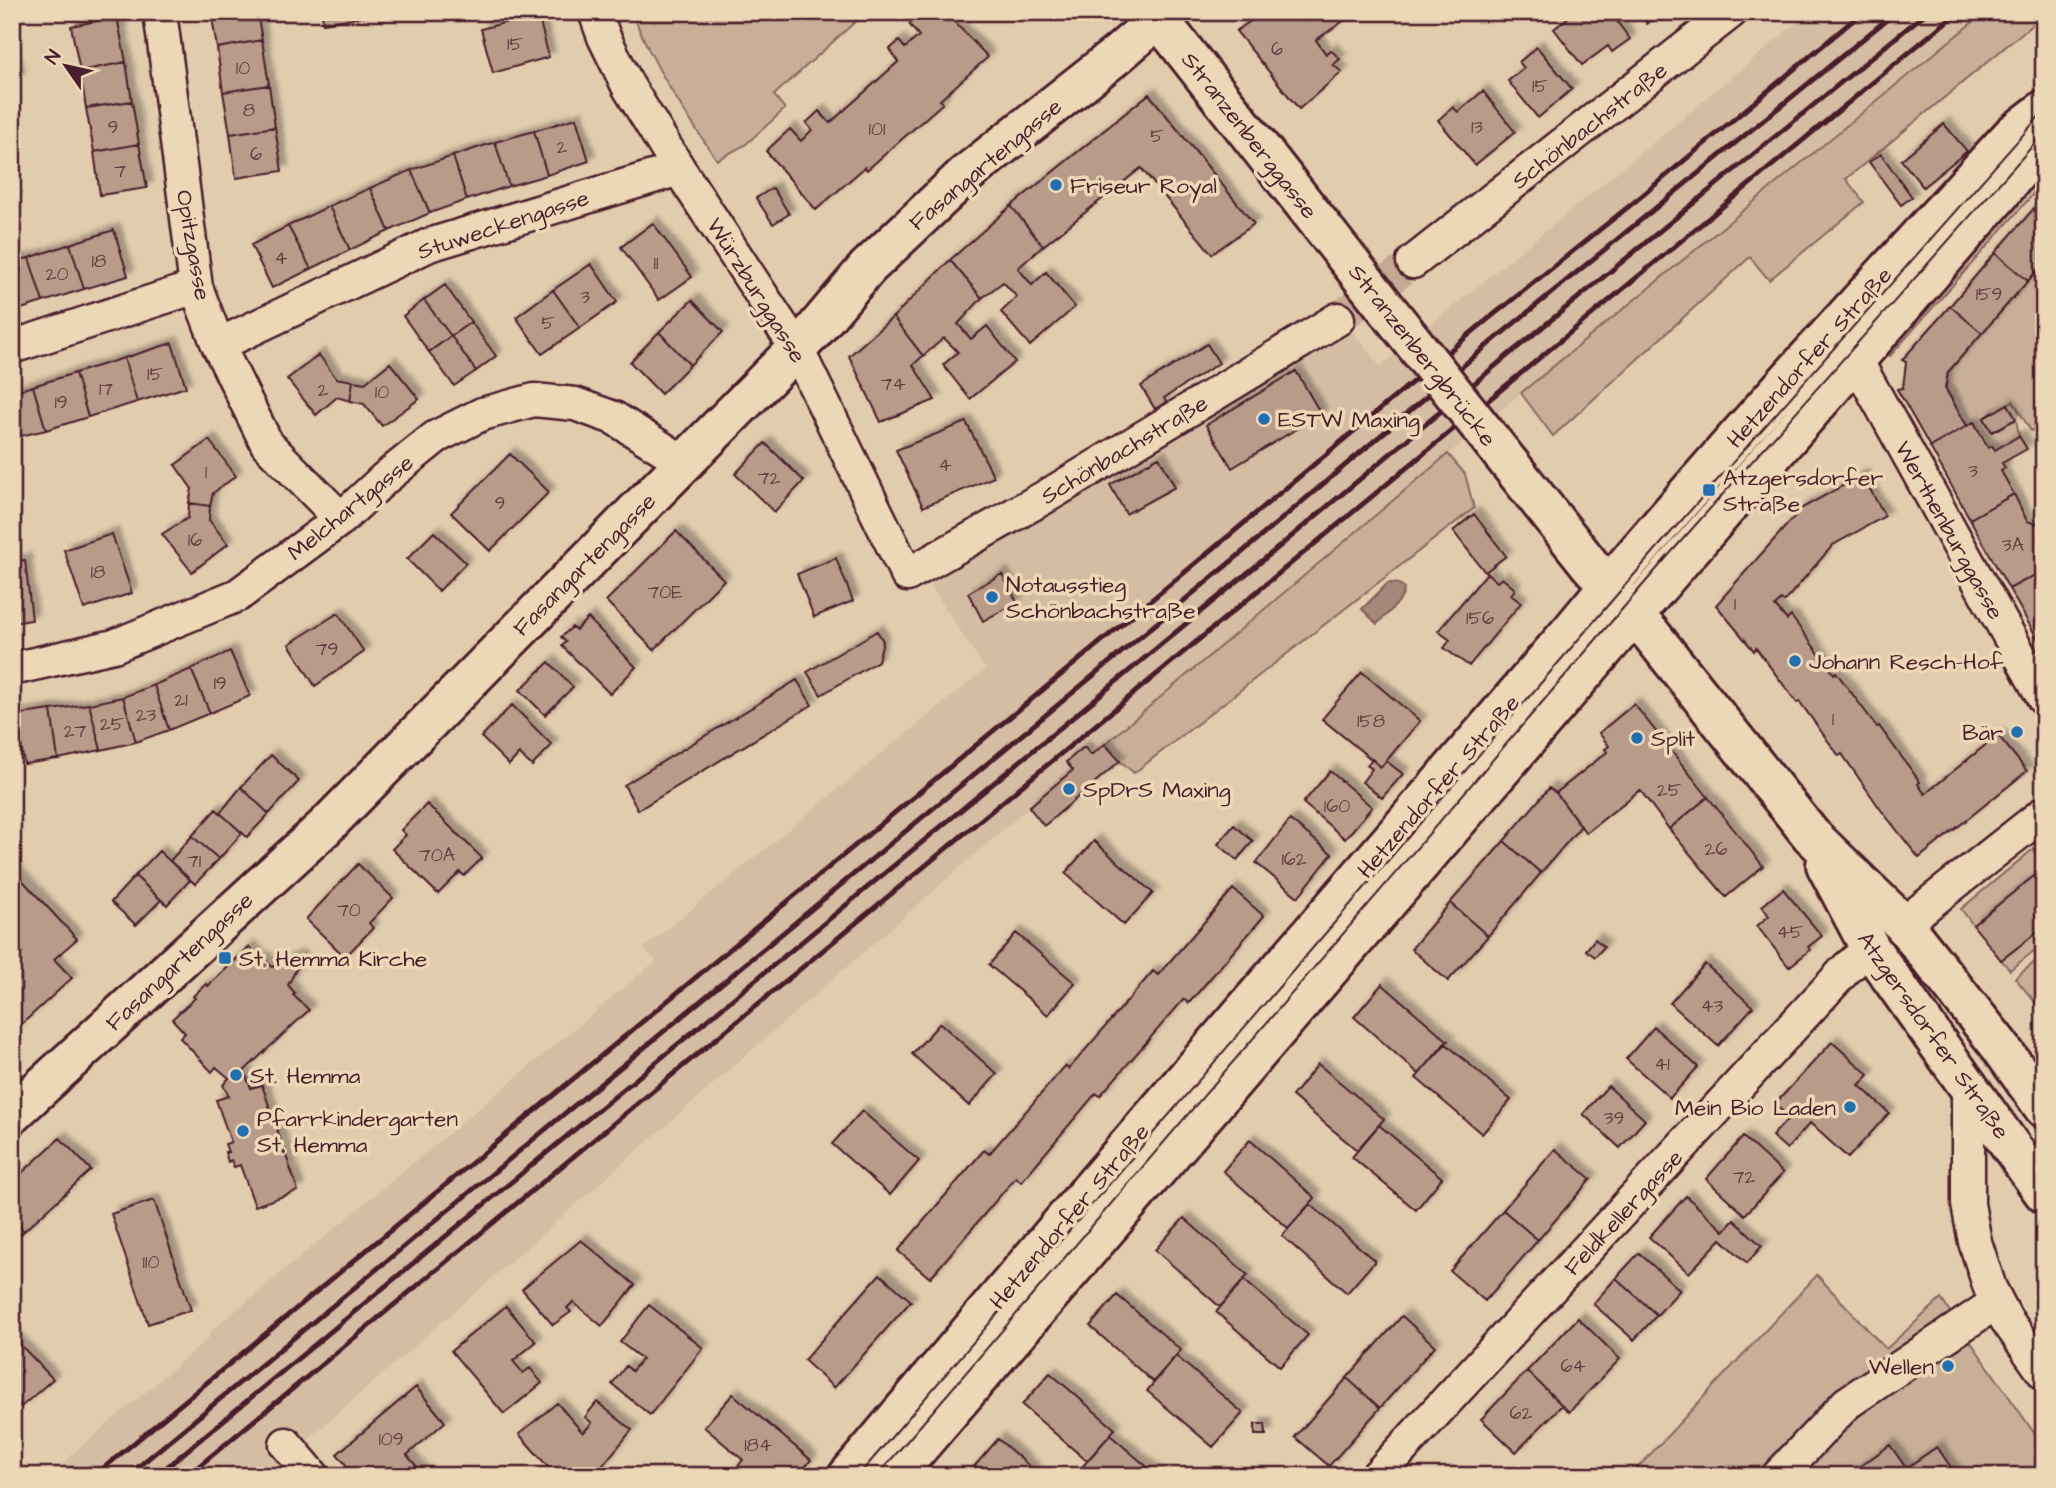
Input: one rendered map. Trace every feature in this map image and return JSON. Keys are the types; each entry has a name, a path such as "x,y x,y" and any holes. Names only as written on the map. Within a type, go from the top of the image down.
{"main road":[{"name":"Stranzenberggasse","path":"1166,14 1345,256"},
{"name":"Fasangartengasse","path":"12,1114 325,827 797,349 867,268 965,175 1166,14"},
{"name":"Hetzendorfer Straße","path":"848,1476 1088,1191 1657,528 1840,322 2013,134 2044,110"},
{"name":"Hetzendorfer Straße","path":"894,1476 1634,615 2000,194 2044,138"},
{"name":"Stranzenbergbrücke","path":"1345,256 1608,586"},
{"path":"1608,586 1634,615"},
{"name":"Atzgersdorfer Straße","path":"1634,615 1811,835 1903,924 2028,1070 2044,1108"},
{"name":"Atzgersdorfer Straße","path":"1811,835 1870,948 2044,1193"}],"street":[{"name":"Opitzgasse","path":"160,12 196,287 218,345 267,444 341,519"},
{"name":"Würzburggasse","path":"595,12 628,86 797,349 908,575"},
{"name":"Schönbachstraße","path":"1413,262 1731,12"},
{"name":"Stuweckengasse","path":"218,345 429,245 679,169"},
{"path":"12,347 196,287"},
{"name":"Schönbachstraße","path":"908,575 1052,493 1338,319"},
{"name":"Werthenburggasse","path":"1856,360 2044,699"},
{"name":"Melchartgasse","path":"12,669 114,646 237,595 341,519 385,478 436,437 481,414 534,400 575,404 614,418 684,462"},
{"path":"1903,924 2044,813"},
{"name":"Feldkellergasse","path":"1377,1476 1847,968 1870,948"},
{"path":"1968,1087 1968,1204 1975,1242 1997,1302 2044,1373"},
{"path":"1778,1476 1847,1403 1997,1302"},
{"path":"286,1444 313,1476"}],"shaded area":[{"path":"632,12 866,12 774,95 785,109 745,145 717,160 659,70"},
{"path":"1809,12 1985,12 1514,399 1106,743 1120,761 1044,826 1028,808 303,1444 271,1468 278,1476 53,1476 71,1455 208,1339 210,1332 656,961 644,948 985,669 927,580 1351,330 1380,366"},
{"path":"1985,12 2044,12 2044,15 1846,179 1864,202 1769,280 1750,257 1553,436 1521,393"},
{"path":"2044,147 2044,182 1890,356 1873,341"},
{"path":"2044,262 2044,424 2031,431 2013,401 1984,418 1992,432 2016,419 2019,436 1995,450 1992,446 1988,448 1974,422 1967,426 1946,389 1948,372"},
{"path":"1448,454 1465,474 1474,508 1134,773 1120,761 1105,744"},
{"path":"1388,583 1399,584 1403,593 1395,606 1377,624 1362,609"},
{"path":"2044,840 2044,868 1973,925 1961,909"},
{"path":"2044,927 2044,943 2010,970 2001,960"},
{"path":"2041,957 2044,961 2044,1013 2015,978"},
{"path":"1817,1275 1886,1349 1941,1299 2044,1447 2044,1476 1630,1476"}],"building":[{"path":"211,12 257,12 262,40 217,48"},
{"path":"322,12 367,12 368,16 323,23"},
{"path":"922,12 945,12 988,57 940,100 943,103 867,170 865,167 816,210 766,151 790,129 801,141 812,130 806,123 819,111 830,123 898,62 890,49 899,41 905,48 919,36 909,24"},
{"path":"1264,12 1340,12 1345,20 1316,40 1326,54 1331,50 1340,59 1333,65 1342,72 1299,109 1236,31"},
{"path":"1575,12 1610,12 1630,39 1612,52 1608,46 1582,65 1554,29"},
{"path":"1639,12 1662,12 1647,24"},
{"path":"538,14 549,57 493,73 481,29"},
{"path":"117,17 126,62 80,71 71,26"},
{"path":"262,40 269,85 223,92 217,48"},
{"path":"1537,47 1572,89 1538,118 1508,81 1524,68 1519,62"},
{"path":"12,56 19,78 12,80"},
{"path":"126,62 132,101 86,108 80,71"},
{"path":"269,85 275,127 230,134 223,92"},
{"path":"1483,91 1515,132 1475,165 1438,120 1453,107 1458,112"},
{"path":"1149,94 1254,224 1212,254 1141,168 1043,246 1011,206"},
{"path":"132,101 139,144 94,152 86,108"},
{"path":"576,118 589,161 547,175 534,131"},
{"path":"1944,124 1967,151 1923,187 1901,160"},
{"path":"275,127 282,171 236,178 230,134"},
{"path":"534,131 547,175 509,186 495,142"},
{"path":"495,142 509,186 467,200 453,156"},
{"path":"139,144 147,188 100,195 94,152"},
{"path":"1881,154 1912,197 1901,205 1869,162"},
{"path":"453,156 467,200 430,213 411,170"},
{"path":"411,170 430,213 389,231 370,188"},
{"path":"370,188 389,231 350,250 329,206"},
{"path":"773,188 789,214 773,224 756,198"},
{"path":"2042,199 2044,262 2028,281 1995,253"},
{"path":"329,206 350,250 311,269 288,226"},
{"path":"1011,206 1043,246 1018,268 1032,285 1046,272 1075,307 1030,346 1001,312 1017,297 1003,282 982,298 950,260"},
{"path":"653,223 692,277 659,300 621,247"},
{"path":"288,226 311,269 272,288 251,245"},
{"path":"114,230 128,276 84,289 70,244"},
{"path":"70,244 84,289 43,302 29,258"},
{"path":"1995,253 2028,281 1982,333 1950,306"},
{"path":"29,258 43,302 12,312 12,262"},
{"path":"950,260 982,298 958,324 971,339 987,326 1015,362 970,399 943,365 958,352 944,338 923,356 893,317"},
{"path":"591,264 617,302 580,328 553,290"},
{"path":"445,285 471,322 451,336 424,300"},
{"path":"553,290 580,328 542,354 516,317"},
{"path":"424,300 451,336 429,352 403,316"},
{"path":"692,300 723,332 690,365 659,332"},
{"path":"1950,306 1982,333 1948,372 1945,388 1967,426 1930,447 1897,389 1903,388 1906,362 1902,360"},
{"path":"893,317 923,356 913,365 935,400 881,422 849,356"},
{"path":"471,322 496,356 476,371 451,336"},
{"path":"659,332 690,365 661,394 630,362"},
{"path":"451,336 476,371 454,386 429,352"},
{"path":"172,343 186,387 137,402 124,358"},
{"path":"1207,344 1219,363 1164,398 1166,402 1155,409 1141,386"},
{"path":"319,355 336,378 353,381 350,401 337,397 316,415 287,379"},
{"path":"124,358 137,402 88,417 75,373"},
{"path":"390,363 419,399 382,426 364,404 350,401 353,381 365,383"},
{"name":"ESTW Maxing","path":"1296,371 1321,414 1232,468 1206,425"},
{"path":"75,373 88,417 46,430 33,386"},
{"path":"33,386 46,430 12,438 12,392"},
{"path":"2008,404 2016,419 1992,432 1984,418"},
{"path":"966,422 994,477 923,507 896,450"},
{"path":"1974,422 1988,448 1992,446 1995,450 2019,436 2027,449 2002,463 2005,468 2001,471 2014,494 1970,519 1930,447"},
{"path":"209,440 236,476 213,493 210,506 189,503 192,489 175,465"},
{"path":"765,443 804,481 774,512 735,474"},
{"path":"510,454 549,492 490,551 451,513"},
{"path":"1159,457 1175,487 1126,514 1110,485"},
{"name":"Johann Resch-Hof","path":"1862,475 1885,516 1833,545 1784,602 1781,600 1775,606 1787,620 1791,616 1834,674 1836,672 1920,782 1918,784 1925,794 1998,735 2027,771 1919,858 1842,754 1839,756 1756,648 1754,651 1716,605 1802,508"},
{"path":"2014,494 2027,521 2035,524 2044,519 2044,539 2040,530 2038,539 2044,549 2044,570 2009,589 1970,519"},
{"path":"189,503 210,506 209,520 228,544 192,572 162,534 188,518"},
{"path":"1474,514 1506,556 1485,572 1453,531"},
{"path":"676,531 724,580 654,650 606,601"},
{"path":"434,532 466,563 439,591 407,559"},
{"path":"112,534 132,593 84,609 64,550"},
{"path":"836,558 853,601 814,617 797,574"},
{"path":"25,560 32,620 12,623 12,562"},
{"path":"2044,570 2044,650 2009,589"},
{"path":"1487,573 1497,582 1502,578 1515,589 1511,595 1521,603 1469,666 1444,648 1450,640 1438,631"},
{"name":"Notausstieg Schönbachstraße","path":"1002,574 1017,602 983,621 968,593"},
{"path":"338,613 364,652 315,686 289,644"},
{"path":"588,618 636,667 610,694 562,646 566,642 561,637 572,627 576,630"},
{"path":"877,631 883,641 878,661 821,695 807,672"},
{"path":"230,651 250,696 210,713 191,669"},
{"path":"549,662 573,687 545,715 520,690"},
{"path":"191,669 210,713 169,730 154,685"},
{"path":"1362,672 1420,721 1381,767 1322,719"},
{"path":"797,680 812,705 638,810 624,785"},
{"path":"154,685 169,730 136,742 123,697"},
{"path":"123,697 136,742 101,750 89,704"},
{"path":"89,704 101,750 58,759 51,710"},
{"path":"1634,704 1708,797 1669,829 1640,790 1586,833 1556,793 1607,752 1605,749 1609,746 1599,733"},
{"path":"512,705 552,745 532,766 519,754 509,765 481,737"},
{"path":"51,710 58,759 24,764 16,715"},
{"name":"SpDrS Maxing","path":"1105,744 1120,761 1044,826 1029,807 1073,770 1066,762 1084,747 1091,755"},
{"path":"271,755 299,781 269,814 241,787"},
{"path":"1372,759 1381,767 1386,761 1403,774 1382,798 1362,782 1372,769 1367,765"},
{"path":"1330,771 1372,807 1345,839 1303,803"},
{"path":"241,787 269,814 247,837 220,813"},
{"path":"1549,788 1556,793 1581,826 1541,873 1504,841"},
{"path":"1708,797 1763,866 1726,897 1669,829"},
{"path":"427,804 482,858 464,876 460,872 438,894 392,849 406,835 401,830"},
{"path":"216,809 242,833 219,859 192,836"},
{"path":"1290,820 1332,854 1298,897 1256,863"},
{"path":"1234,825 1253,841 1237,860 1218,844"},
{"path":"192,836 219,859 195,884 170,861"},
{"path":"1094,841 1153,893 1124,925 1065,873"},
{"path":"1504,841 1541,873 1488,936 1450,903"},
{"path":"159,851 190,880 167,905 135,876"},
{"path":"358,864 393,898 369,923 373,928 345,957 306,919"},
{"path":"2044,868 2044,927 2001,960 1973,925"},
{"path":"12,869 77,939 54,959 72,978 12,1033 12,962 21,953 12,943"},
{"path":"135,876 161,900 136,925 111,902"},
{"path":"1233,889 1264,916 1189,1003 1184,999 1100,1096 1096,1093 1021,1182 1016,1177 930,1278 898,1251 984,1150 989,1154 1065,1066 1069,1069 1153,971 1158,975"},
{"path":"1783,889 1822,936 1789,967 1757,926 1769,916 1762,906"},
{"path":"1450,903 1488,936 1448,981 1411,949"},
{"path":"1016,933 1075,983 1048,1015 989,965"},
{"path":"1595,939 1604,947 1595,957 1586,950"},
{"name":"St. Hemma","path":"249,947 272,967 298,956 302,958 288,985 295,993 293,995 309,1010 244,1071 251,1088 262,1085 298,1191 255,1206 240,1165 234,1167 231,1160 228,1162 225,1152 228,1152 225,1144 231,1142 216,1100 229,1096 223,1085 229,1078 216,1067 212,1072 180,1038 185,1033 172,1019 195,998 193,996 206,984 208,986"},
{"path":"1705,964 1753,1007 1718,1046 1670,1003"},
{"path":"1382,984 1448,1041 1419,1074 1354,1017"},
{"path":"940,1023 997,1074 969,1106 912,1054"},
{"path":"1654,1027 1698,1067 1670,1098 1626,1059"},
{"path":"1832,1042 1869,1075 1859,1085 1889,1113 1848,1158 1810,1123 1787,1149 1772,1136 1789,1118 1775,1104"},
{"path":"1445,1043 1511,1100 1482,1134 1416,1078"},
{"path":"1318,1064 1384,1119 1357,1150 1292,1096"},
{"path":"1608,1086 1645,1120 1620,1148 1583,1114"},
{"path":"862,1111 919,1161 890,1195 832,1144"},
{"path":"1379,1125 1442,1178 1416,1210 1352,1157"},
{"path":"1743,1137 1783,1173 1745,1215 1706,1179"},
{"path":"60,1138 91,1170 24,1231 12,1218 12,1182"},
{"path":"1250,1140 1315,1198 1288,1228 1223,1171"},
{"path":"1555,1149 1591,1179 1538,1240 1503,1210"},
{"path":"1686,1196 1724,1231 1734,1220 1762,1246 1747,1263 1721,1239 1689,1273 1649,1237"},
{"path":"154,1200 191,1310 148,1324 111,1214"},
{"path":"1310,1204 1375,1261 1347,1293 1282,1236"},
{"path":"1503,1210 1538,1240 1485,1301 1450,1271"},
{"path":"12,1218 24,1231 12,1242"},
{"path":"1184,1218 1248,1275 1220,1307 1155,1250"},
{"path":"581,1240 635,1285 602,1326 573,1302 567,1308 571,1312 553,1325 522,1289"},
{"path":"1639,1253 1680,1290 1657,1315 1616,1278"},
{"path":"880,1274 911,1301 834,1388 804,1360"},
{"path":"1616,1278 1657,1315 1634,1340 1593,1304"},
{"path":"1244,1280 1308,1335 1280,1367 1216,1312"},
{"path":"1117,1295 1181,1350 1153,1382 1090,1326"},
{"path":"649,1305 703,1348 650,1415 612,1384 626,1366 632,1371 642,1359 620,1342"},
{"path":"506,1306 536,1342 513,1361 523,1373 530,1368 542,1383 504,1414 451,1351"},
{"path":"1402,1316 1435,1346 1380,1408 1347,1378"},
{"path":"1578,1318 1620,1359 1569,1412 1527,1371"},
{"path":"12,1336 53,1379 21,1407 12,1398"},
{"path":"1176,1356 1243,1413 1213,1447 1147,1391"},
{"path":"1527,1371 1562,1405 1516,1452 1481,1419"},
{"path":"1050,1373 1115,1429 1087,1461 1022,1405"},
{"path":"1347,1378 1380,1408 1329,1466 1295,1437"},
{"path":"416,1387 445,1422 407,1455 425,1476 355,1476 337,1454"},
{"path":"733,1394 811,1460 798,1476 730,1476 743,1460 704,1427"},
{"path":"597,1402 632,1430 594,1476 556,1476 519,1434 557,1403 583,1433 592,1423 585,1417"},
{"path":"1255,1424 1265,1424 1266,1435 1255,1435"},
{"path":"1110,1435 1158,1476 1092,1476 1082,1467"},
{"path":"998,1439 1035,1471 1031,1476 966,1476"},
{"path":"1890,1445 1906,1468 1937,1447 1957,1476 1847,1476"}],"tunnel":[{"path":"1338,319 1413,262"}],"tram line":[{"path":"858,1476 1658,547 2044,111"},
{"path":"877,1476 1667,557 2044,133"}],"railway":[{"path":"94,1476 1477,328 1638,199 1863,12"},
{"path":"127,1476 1239,555 1490,343 1896,12"},
{"path":"156,1476 1501,361 1927,12"},
{"path":"187,1476 1958,12"}],"place":[{"name":"Friseur Royal","path":"1056,185"},
{"name":"ESTW Maxing","path":"1264,419"},
{"name":"Atzgersdorfer Straße","path":"1709,490"},
{"name":"Notausstieg Schönbachstraße","path":"992,597"},
{"name":"Johann Resch-Hof","path":"1795,661"},
{"name":"Bär","path":"2017,732"},
{"name":"Split","path":"1637,738"},
{"name":"SpDrS Maxing","path":"1069,789"},
{"name":"St. Hemma Kirche","path":"225,958"},
{"name":"St. Hemma","path":"236,1075"},
{"name":"Mein Bio Laden","path":"1850,1107"},
{"name":"Pfarrkindergarten St. Hemma","path":"243,1131"},
{"name":"Wellen","path":"1948,1366"}]}
